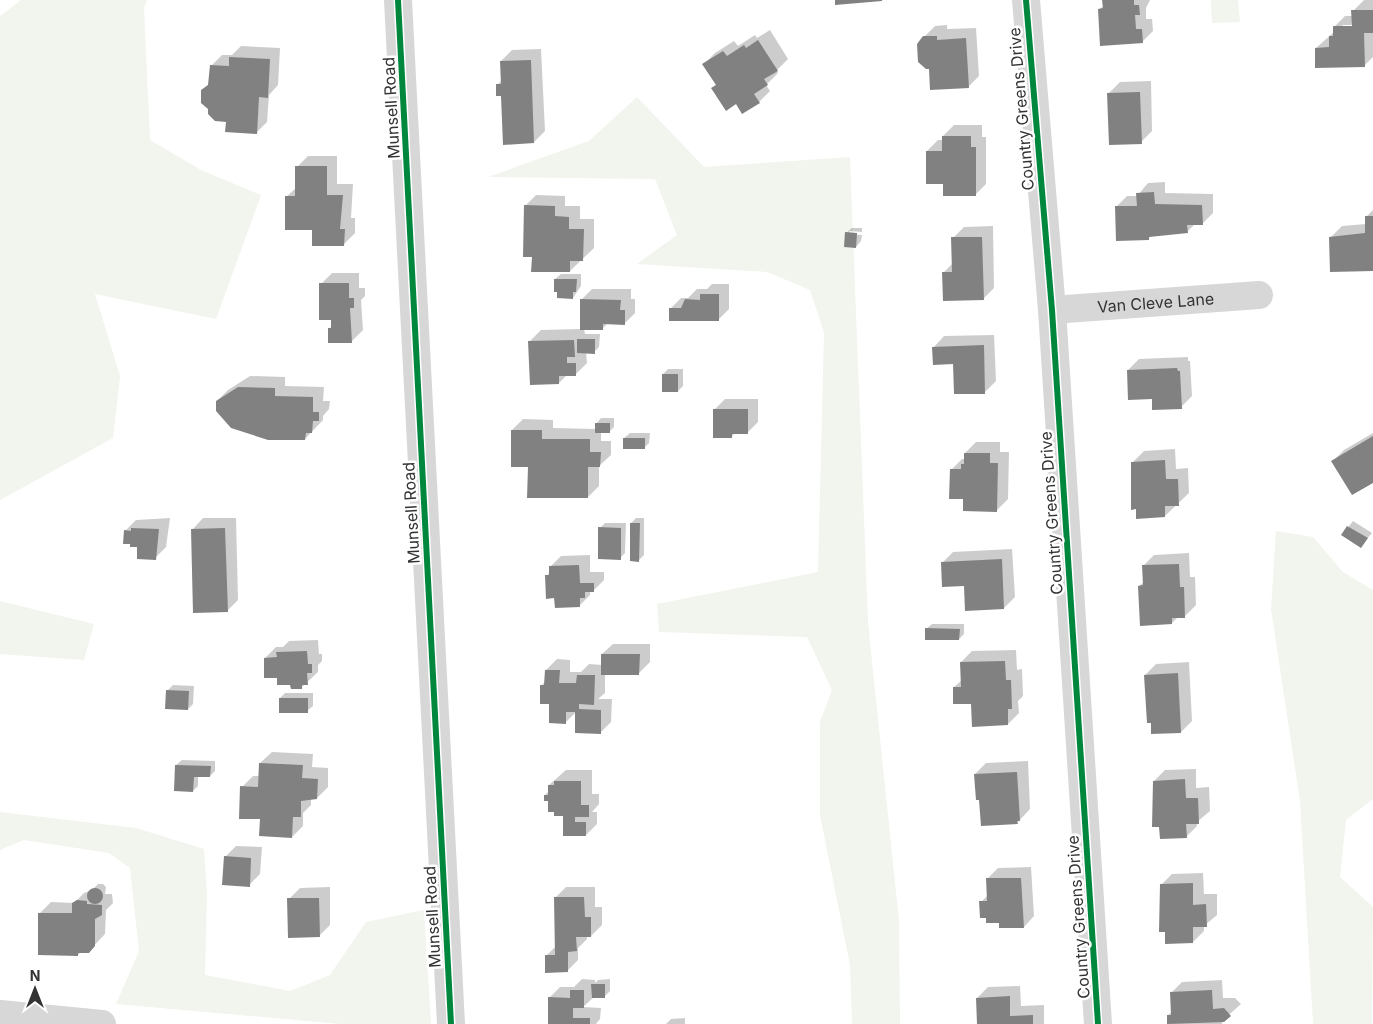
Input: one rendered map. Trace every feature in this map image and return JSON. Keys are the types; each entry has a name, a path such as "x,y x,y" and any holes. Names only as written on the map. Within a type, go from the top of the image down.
{"street":[{"name":"Munsell Road","path":"398,0 451,1024"},
{"name":"Country Greens Drive","path":"1026,0 1052,310 1098,1024"},
{"name":"Van Cleve Lane","path":"1052,310 1259,294"},
{"path":"0,1014 102,1024"}],"shaded area":[{"path":"21,0 147,0 144,8 150,140 201,170 261,195 216,319 95,294 120,376 113,438 0,500 0,16"},
{"path":"1211,0 1238,0 1240,22 1212,23"},
{"path":"637,97 704,167 850,157 868,623 899,921 900,1024 852,1024 850,965 820,815 820,722 832,690 807,637 659,632 657,604 818,572 824,333 810,290 767,272 637,264 677,235 655,179 488,177 589,141"},
{"path":"1276,531 1313,537 1343,572 1373,590 1373,799 1346,820 1340,877 1373,907 1372,1024 1313,1024 1300,801 1271,609"},
{"path":"0,601 94,624 84,660 0,654"},
{"path":"0,812 136,828 204,849 207,893 205,975 290,991 330,975 366,922 424,910 431,1024 341,1024 116,1004 139,951 130,868 109,853 24,840 0,850"}],"building":[{"path":"835,0 882,0 882,1 835,5"},
{"path":"1102,0 1134,0 1134,5 1139,5 1140,15 1135,15 1136,29 1142,29 1143,43 1100,46 1098,9 1103,8"},
{"path":"1351,10 1373,10 1373,33 1364,33 1365,67 1315,68 1315,48 1329,47 1329,36 1333,36 1333,26 1352,26"},
{"path":"923,36 937,36 937,40 966,38 969,88 930,90 929,69 926,69 918,62 917,44"},
{"path":"758,40 778,71 764,79 768,85 754,94 760,103 742,114 736,104 726,111 711,88 716,85 702,64 723,51 727,56 744,45 746,48"},
{"path":"229,57 270,59 268,98 259,97 257,134 225,132 226,122 215,121 208,114 208,109 201,103 201,90 208,85 210,65 229,66"},
{"path":"531,60 534,143 503,145 501,96 496,96 496,84 501,84 500,61"},
{"path":"1140,92 1142,144 1109,145 1107,93"},
{"path":"942,136 971,136 971,147 976,147 976,196 943,196 943,184 926,184 926,151 942,151"},
{"path":"295,166 327,166 327,195 343,195 340,229 345,229 344,246 312,246 312,230 285,230 285,196 295,196"},
{"path":"1154,192 1155,204 1202,205 1203,225 1187,225 1188,233 1149,237 1149,240 1116,241 1115,206 1137,206 1136,193"},
{"path":"524,205 555,206 555,216 569,217 569,229 584,229 583,261 570,261 570,272 531,272 532,257 523,257"},
{"path":"1365,216 1373,216 1373,271 1330,272 1329,237 1365,233"},
{"path":"845,232 857,233 856,248 844,247"},
{"path":"951,237 982,237 984,300 943,301 942,272 952,272"},
{"path":"554,279 577,279 576,292 573,292 573,299 557,298 557,292 554,292"},
{"path":"319,283 349,283 349,298 354,298 354,308 350,308 352,343 328,343 328,328 331,328 331,320 319,320"},
{"path":"700,294 719,294 719,321 669,321 669,308 681,308 685,299 700,300"},
{"path":"580,299 621,300 620,310 625,310 625,325 603,324 603,330 580,330"},
{"path":"577,339 595,339 595,354 577,353"},
{"path":"574,340 575,357 567,357 567,363 576,363 576,376 559,376 559,384 530,385 528,341"},
{"path":"984,345 985,394 954,394 953,364 933,365 932,347"},
{"path":"1177,368 1180,371 1182,409 1152,410 1152,399 1128,400 1127,370"},
{"path":"662,374 678,374 678,392 662,392"},
{"path":"238,387 275,388 275,396 313,397 313,412 319,412 319,421 313,421 312,433 306,433 305,440 268,440 231,428 216,411 216,401"},
{"path":"713,409 748,409 748,434 732,434 732,438 713,438"},
{"path":"595,423 610,423 610,433 595,433"},
{"path":"511,430 542,430 542,439 590,439 590,452 601,452 600,467 588,467 588,498 527,498 528,467 511,467"},
{"path":"1373,436 1373,483 1352,495 1331,461"},
{"path":"623,438 645,438 645,449 623,449"},
{"path":"964,453 990,453 990,463 998,463 997,512 963,511 963,499 949,499 950,469 961,469 961,464 964,464"},
{"path":"1165,460 1166,479 1178,479 1179,506 1165,506 1165,517 1136,519 1136,509 1131,510 1131,462"},
{"path":"630,523 640,523 639,562 630,561"},
{"path":"1347,526 1368,538 1361,548 1341,535"},
{"path":"598,527 621,528 621,560 598,559"},
{"path":"131,528 159,529 156,560 137,559 137,547 123,544 124,530 131,531"},
{"path":"225,528 228,612 193,613 191,529"},
{"path":"1002,559 1004,609 965,611 964,586 942,587 941,562"},
{"path":"1179,564 1180,587 1184,587 1185,618 1172,618 1172,624 1140,626 1138,586 1143,585 1142,565"},
{"path":"579,565 580,583 594,583 594,592 585,592 585,598 580,598 580,607 555,608 554,598 546,599 545,575 549,575 549,566"},
{"path":"925,628 960,629 959,640 925,640"},
{"path":"307,651 308,664 312,664 312,673 307,673 308,685 302,685 302,689 291,689 290,685 277,685 277,678 264,678 264,658 277,657 276,652"},
{"path":"601,654 640,654 639,675 601,675"},
{"path":"1005,661 1006,680 1011,680 1012,709 1008,709 1008,725 972,727 971,704 953,704 953,687 961,687 960,662"},
{"path":"545,670 560,670 559,683 576,683 577,675 595,675 594,705 579,704 579,709 601,710 601,734 575,733 575,712 566,712 566,724 549,723 549,704 540,704 540,685 544,685"},
{"path":"1178,673 1181,733 1151,734 1151,723 1147,723 1144,675"},
{"path":"166,690 189,691 188,710 165,709"},
{"path":"279,698 308,698 308,713 279,713"},
{"path":"259,763 303,765 302,778 318,779 317,799 301,801 301,817 293,817 292,838 259,836 260,819 239,819 240,786 258,787"},
{"path":"175,765 211,766 210,777 194,777 193,792 174,791"},
{"path":"1017,772 1020,821 1017,821 1018,824 981,826 974,774"},
{"path":"1185,779 1186,798 1198,798 1199,824 1186,824 1187,838 1160,839 1159,827 1152,827 1153,781"},
{"path":"554,781 581,781 581,805 589,805 589,817 575,817 575,822 586,822 586,836 563,836 563,816 554,816 554,812 548,812 548,801 544,801 544,795 548,795 548,785 554,785"},
{"path":"224,856 251,858 250,887 222,885"},
{"path":"986,878 1021,878 1024,928 999,928 999,923 986,923 986,918 980,918 979,901 987,901"},
{"path":"1193,883 1193,905 1206,904 1207,927 1193,927 1193,943 1165,944 1165,932 1159,932 1160,884"},
{"path":"95,888 103,896 95,904 87,896"},
{"path":"554,897 584,897 585,917 591,917 591,937 576,937 577,951 568,952 568,972 545,973 545,955 555,955"},
{"path":"287,898 319,898 320,937 288,938"},
{"path":"77,900 87,901 87,904 102,905 102,915 95,919 95,946 89,953 78,953 78,956 38,955 38,913 72,913 72,903"},
{"path":"591,984 605,984 605,998 592,998"},
{"path":"570,990 584,990 584,1008 573,1008 573,1018 590,1018 590,1024 548,1024 548,997 570,998"},
{"path":"1212,990 1213,1009 1224,1008 1231,1016 1224,1022 1167,1024 1167,1015 1171,1015 1170,992"},
{"path":"1010,996 1010,1016 1033,1015 1033,1024 977,1024 976,998"}],"cycle path":[{"path":"398,0 451,1024"},
{"path":"1026,0 1052,310 1098,1024"}]}
